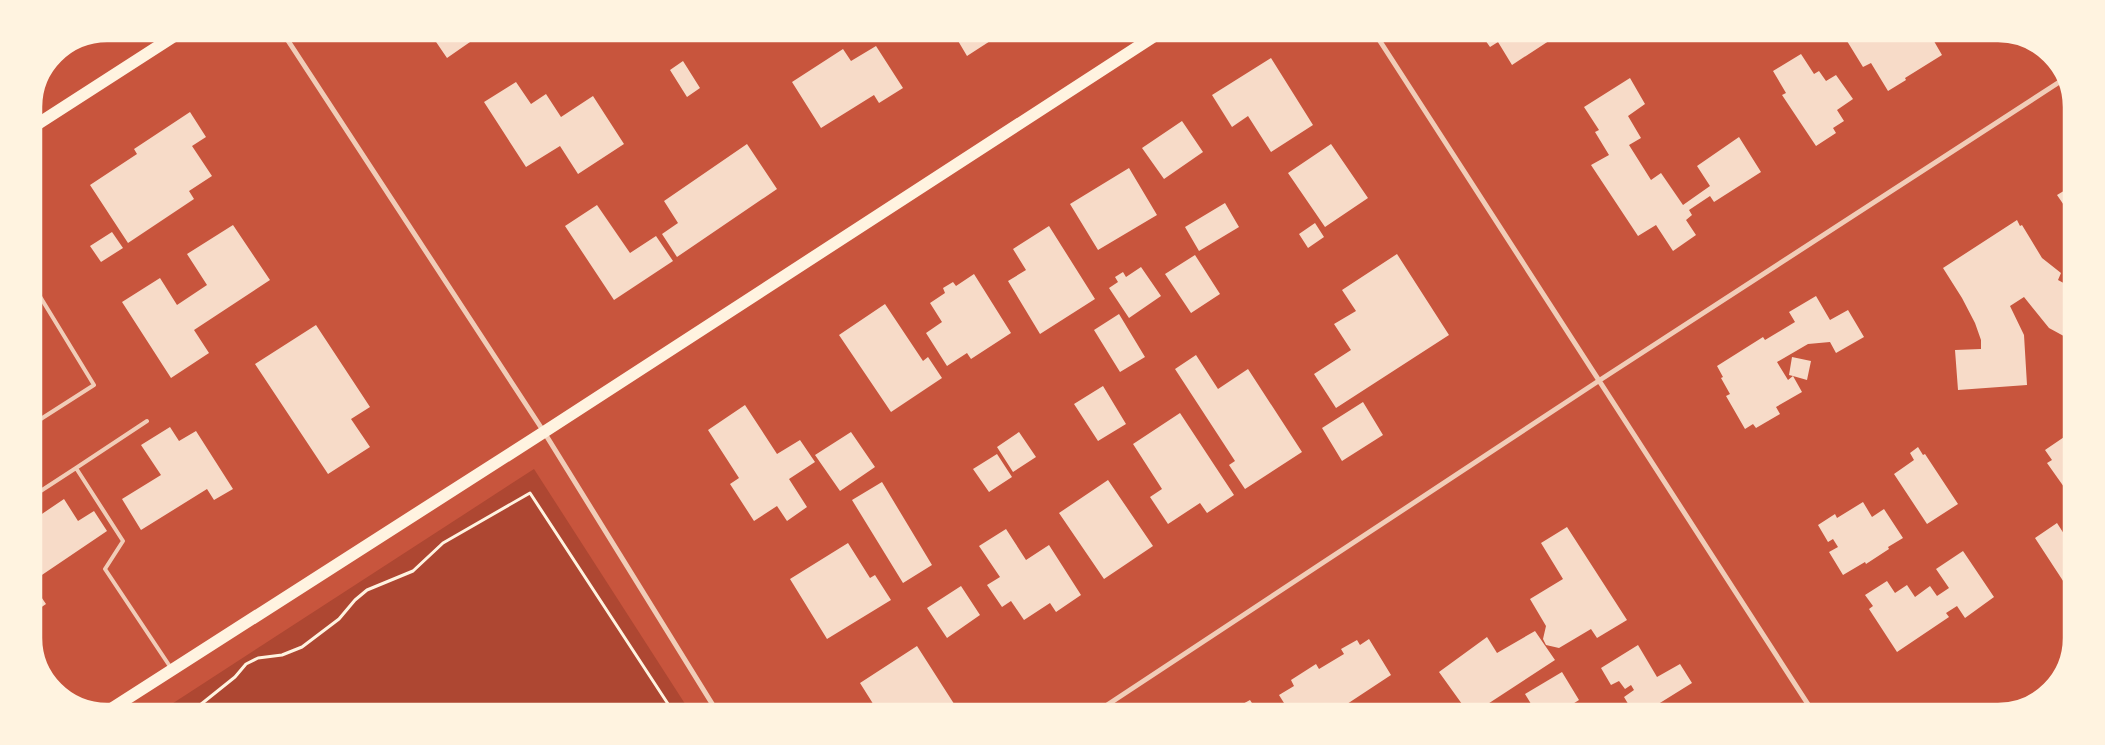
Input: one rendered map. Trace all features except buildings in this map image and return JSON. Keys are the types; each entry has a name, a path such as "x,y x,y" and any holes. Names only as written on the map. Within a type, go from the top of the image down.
{"main road":[{"path":"41,122 167,41"},
{"path":"119,704 544,432 1147,41"}],"street":[{"path":"288,41 544,432 712,704"},
{"path":"1380,41 1808,704"},
{"path":"1109,704 1600,380 2059,82"}],"lane":[{"path":"41,298 94,385 41,419"},
{"path":"41,491 147,421"},
{"path":"76,468 123,541 105,569 172,670"}],"path":[{"path":"202,704 235,677 246,664 258,658 282,654 302,647 339,619 355,600 368,590 413,571 443,544 530,493 668,704"}],"shaded area":[{"path":"534,469 685,704 172,704"}]}
